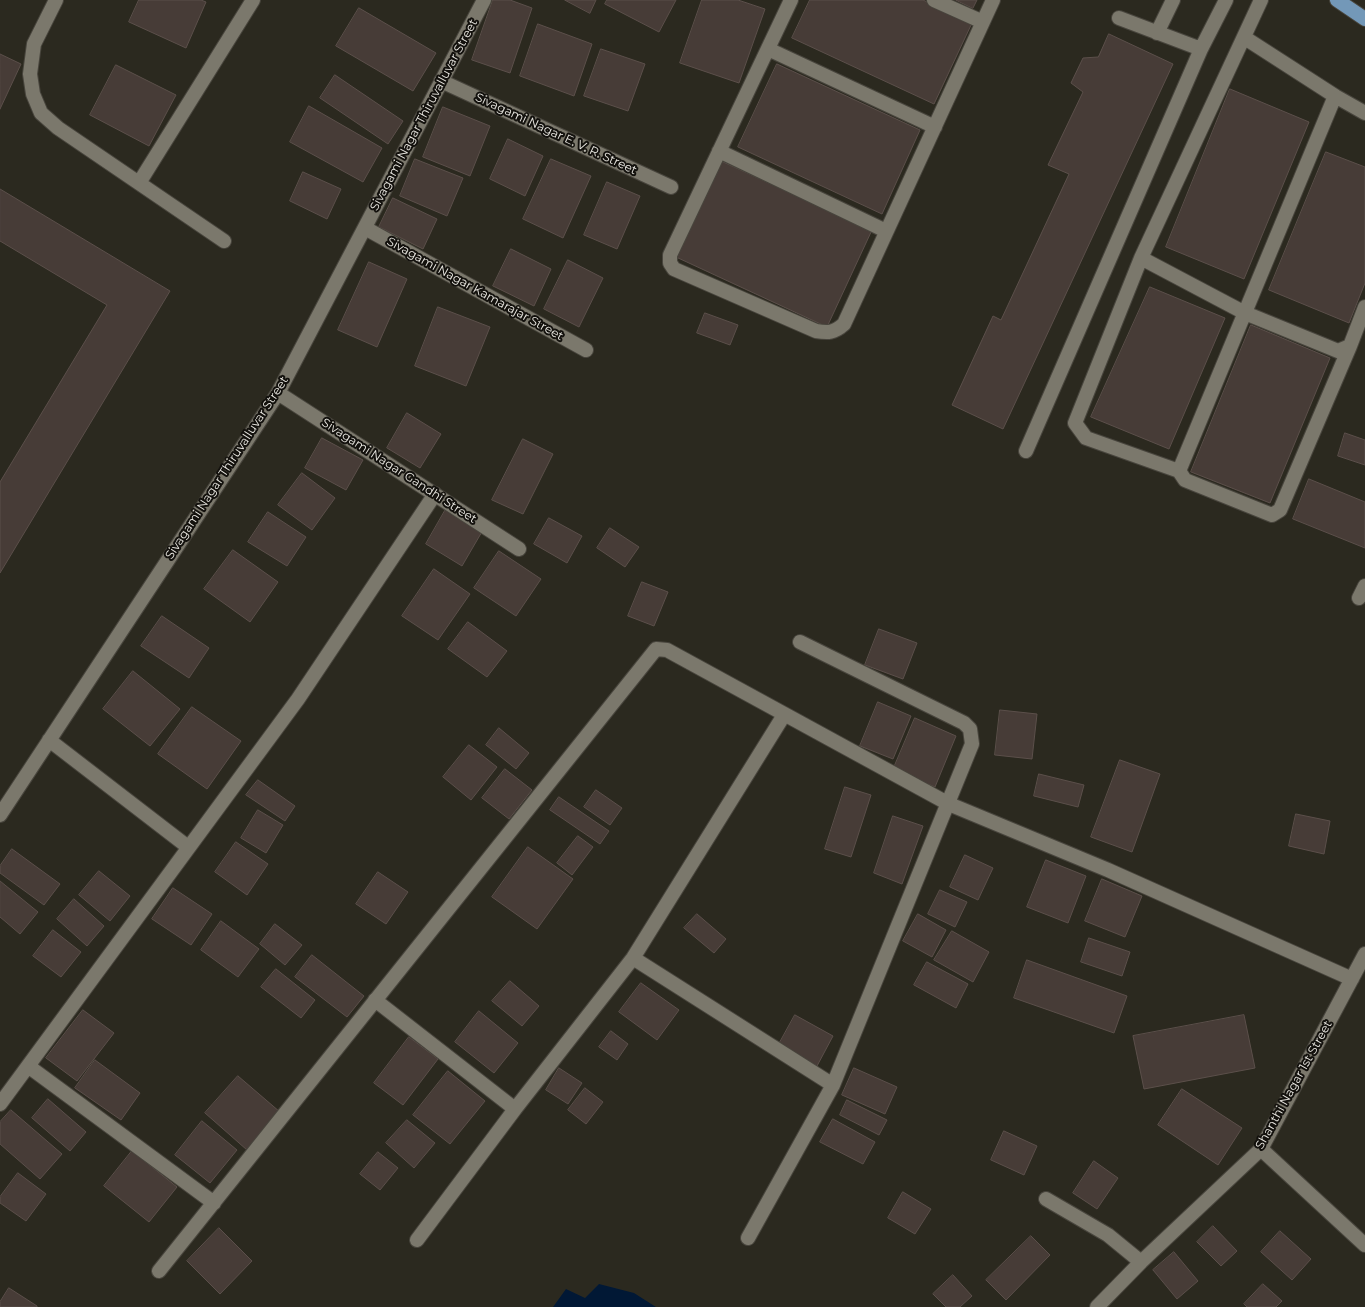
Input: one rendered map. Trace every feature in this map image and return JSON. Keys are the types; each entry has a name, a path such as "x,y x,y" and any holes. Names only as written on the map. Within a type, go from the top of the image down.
{"main road":[{"path":"1337,0 1365,19"}],"street":[{"path":"56,0 34,44 33,51 30,74 33,94 41,113 58,128 224,240"},
{"path":"139,183 253,0"},
{"name":"Sivagami Nagar Thiruvalluvar Street","path":"0,816 278,393 484,0"},
{"path":"791,0 670,255 670,263 674,269 816,331 829,333 837,331 844,324 994,0"},
{"path":"934,0 983,22"},
{"path":"1158,33 1173,0"},
{"path":"1026,451 1201,49 1226,0"},
{"path":"1262,0 1141,258 1075,423 1086,438 1179,471 1185,480 1272,514 1280,510 1365,307"},
{"path":"1119,18 1201,49"},
{"path":"1245,38 1365,113"},
{"path":"768,49 935,127"},
{"name":"Sivagami Nagar E. V. R. Street","path":"441,81 671,187"},
{"path":"1179,471 1335,96"},
{"path":"719,151 886,231"},
{"name":"Sivagami Nagar Kamarajar Street","path":"365,228 586,350"},
{"path":"1141,258 1245,313 1338,351 1350,346"},
{"name":"Sivagami Nagar Gandhi Street","path":"278,393 519,549"},
{"path":"0,1104 298,699 435,494"},
{"path":"748,1238 833,1085 972,744 970,729 964,723 800,642"},
{"path":"159,1271 656,649 667,650 949,804 1108,870 1352,979"},
{"path":"417,1240 515,1109 633,958 784,715"},
{"path":"49,740 188,847"},
{"name":"Shanthi Nagar 1st Street","path":"1097,1307 1141,1262 1261,1149 1365,954"},
{"path":"633,958 833,1085"},
{"path":"375,1000 515,1109"},
{"path":"28,1066 214,1203"},
{"path":"1261,1149 1365,1245"},
{"path":"1046,1199 1108,1235 1141,1262"}],"water":[{"path":"599,1284 634,1293 656,1307 553,1307 566,1289 585,1298"}],"building":[{"path":"139,0 201,0 206,2 186,48 129,22"},
{"path":"493,0 510,0 532,8 510,73 472,60"},
{"path":"565,0 596,0 590,13"},
{"path":"607,0 676,0 659,32 605,4"},
{"path":"702,0 738,0 765,9 739,83 680,63"},
{"path":"810,0 923,0 972,23 934,104 792,38"},
{"path":"956,0 977,0 973,8"},
{"path":"359,8 436,53 413,91 336,46"},
{"path":"538,24 592,44 574,96 520,76"},
{"path":"1109,34 1173,64 1003,429 952,405 993,316 1001,320 1069,174 1048,165 1083,92 1071,83 1083,58 1098,57"},
{"path":"601,49 645,64 628,111 584,96"},
{"path":"0,54 21,64 0,109"},
{"path":"777,64 920,130 882,214 738,147"},
{"path":"116,65 176,95 149,146 90,115"},
{"path":"335,75 403,121 388,144 320,98"},
{"path":"1230,89 1309,122 1244,279 1166,247"},
{"path":"309,106 382,148 363,182 290,142"},
{"path":"443,107 490,126 470,176 423,157"},
{"path":"508,139 543,156 525,196 490,179"},
{"path":"1326,152 1365,167 1365,283 1349,323 1269,290"},
{"path":"415,159 463,178 447,216 400,196"},
{"path":"551,159 591,176 563,238 523,219"},
{"path":"721,161 872,230 827,327 676,257"},
{"path":"303,172 341,189 327,219 290,201"},
{"path":"607,182 640,196 617,249 584,235"},
{"path":"0,189 170,291 0,573 0,482 107,305 0,241"},
{"path":"393,198 437,219 423,249 379,227"},
{"path":"511,249 551,269 534,306 493,286"},
{"path":"568,260 603,278 579,327 544,309"},
{"path":"369,262 407,279 377,347 338,330"},
{"path":"1150,287 1225,318 1169,449 1091,417"},
{"path":"438,307 490,327 466,386 415,366"},
{"path":"705,313 738,325 730,345 697,333"},
{"path":"1251,325 1330,358 1270,503 1191,472"},
{"path":"407,413 441,434 420,468 387,448"},
{"path":"1345,433 1365,440 1365,465 1338,456"},
{"path":"322,438 363,460 346,490 305,468"},
{"path":"523,439 553,454 523,514 492,500"},
{"path":"302,473 335,498 312,530 278,505"},
{"path":"1309,479 1365,502 1365,548 1293,519"},
{"path":"446,509 483,530 462,566 426,544"},
{"path":"268,512 306,537 287,566 248,542"},
{"path":"549,518 582,536 567,563 534,544"},
{"path":"610,528 639,547 625,567 597,548"},
{"path":"233,550 278,582 250,622 204,589"},
{"path":"499,551 541,579 516,616 474,588"},
{"path":"434,569 470,594 438,640 402,616"},
{"path":"642,582 668,592 654,626 628,616"},
{"path":"162,616 209,648 189,678 141,646"},
{"path":"468,622 507,651 487,677 448,649"},
{"path":"879,629 917,643 903,679 865,665"},
{"path":"133,671 180,709 150,746 103,709"},
{"path":"878,702 911,716 893,759 860,746"},
{"path":"192,707 241,741 207,789 158,754"},
{"path":"1000,710 1037,714 1032,759 995,755"},
{"path":"915,718 956,736 935,787 893,770"},
{"path":"499,728 529,753 516,769 486,745"},
{"path":"469,745 497,767 471,800 443,777"},
{"path":"1120,760 1160,774 1132,852 1091,837"},
{"path":"505,769 532,790 509,819 482,798"},
{"path":"1039,774 1084,785 1078,807 1034,796"},
{"path":"258,780 295,806 285,821 246,795"},
{"path":"845,787 871,795 851,857 825,849"},
{"path":"596,790 622,808 610,825 584,807"},
{"path":"559,797 609,831 600,844 550,810"},
{"path":"258,810 283,825 266,853 241,838"},
{"path":"1296,814 1330,821 1324,854 1289,846"},
{"path":"893,816 923,826 902,884 874,873"},
{"path":"578,836 593,847 572,875 557,863"},
{"path":"236,842 268,864 247,895 215,872"},
{"path":"528,847 573,879 537,929 492,897"},
{"path":"12,849 60,884 44,905 0,873 0,866"},
{"path":"965,855 993,868 978,900 950,887"},
{"path":"1046,860 1086,876 1068,923 1027,907"},
{"path":"99,871 130,896 110,921 79,895"},
{"path":"378,872 408,892 386,924 356,904"},
{"path":"1102,879 1142,896 1125,937 1085,921"},
{"path":"0,881 38,912 20,934 0,917"},
{"path":"173,888 212,914 191,945 152,919"},
{"path":"940,890 967,902 955,927 928,914"},
{"path":"74,899 104,926 87,946 57,919"},
{"path":"697,914 726,939 714,953 684,928"},
{"path":"918,914 946,930 932,957 903,941"},
{"path":"221,921 259,949 238,977 201,950"},
{"path":"275,924 302,945 285,965 260,944"},
{"path":"53,930 81,952 61,977 33,956"},
{"path":"952,931 989,952 973,982 934,960"},
{"path":"1089,938 1130,952 1122,976 1081,962"},
{"path":"312,955 364,996 347,1017 295,977"},
{"path":"1027,960 1127,996 1114,1033 1014,998"},
{"path":"927,962 968,984 956,1008 914,985"},
{"path":"276,969 315,1000 301,1018 261,987"},
{"path":"510,981 539,1006 522,1026 492,1001"},
{"path":"641,983 679,1010 657,1040 619,1012"},
{"path":"83,1010 114,1033 77,1081 46,1058"},
{"path":"479,1011 518,1043 494,1073 455,1042"},
{"path":"795,1015 833,1036 817,1066 778,1046"},
{"path":"1244,1015 1255,1068 1144,1089 1133,1036"},
{"path":"611,1031 628,1044 617,1060 599,1047"},
{"path":"409,1037 438,1059 403,1105 374,1083"},
{"path":"95,1060 140,1093 121,1120 75,1088"},
{"path":"559,1068 582,1083 568,1104 546,1090"},
{"path":"854,1068 897,1087 885,1114 842,1095"},
{"path":"448,1071 485,1101 450,1144 413,1115"},
{"path":"238,1076 280,1112 247,1150 205,1113"},
{"path":"585,1088 603,1102 586,1124 568,1110"},
{"path":"1182,1089 1242,1128 1218,1165 1158,1125"},
{"path":"48,1099 86,1132 70,1151 32,1118"},
{"path":"847,1100 887,1120 879,1135 840,1115"},
{"path":"11,1110 62,1154 40,1179 0,1144 0,1122"},
{"path":"833,1119 875,1142 863,1164 820,1142"},
{"path":"407,1120 435,1143 414,1168 386,1143"},
{"path":"202,1121 237,1150 210,1183 175,1155"},
{"path":"1004,1131 1037,1146 1024,1175 991,1160"},
{"path":"132,1151 177,1187 149,1222 104,1186"},
{"path":"378,1152 398,1168 380,1190 360,1174"},
{"path":"1094,1161 1118,1178 1097,1209 1073,1193"},
{"path":"18,1173 46,1194 26,1221 0,1203 0,1197"},
{"path":"903,1192 931,1209 915,1234 888,1218"},
{"path":"1213,1226 1237,1251 1221,1266 1197,1242"},
{"path":"219,1228 252,1261 220,1294 187,1261"},
{"path":"1280,1231 1311,1259 1292,1280 1261,1252"},
{"path":"1031,1236 1050,1255 1006,1300 986,1280"},
{"path":"1174,1252 1198,1281 1177,1299 1153,1270"},
{"path":"953,1275 972,1296 960,1307 946,1307 933,1294"},
{"path":"1263,1284 1282,1301 1276,1307 1247,1307 1244,1304"},
{"path":"9,1288 37,1307 0,1307 0,1302"}]}
